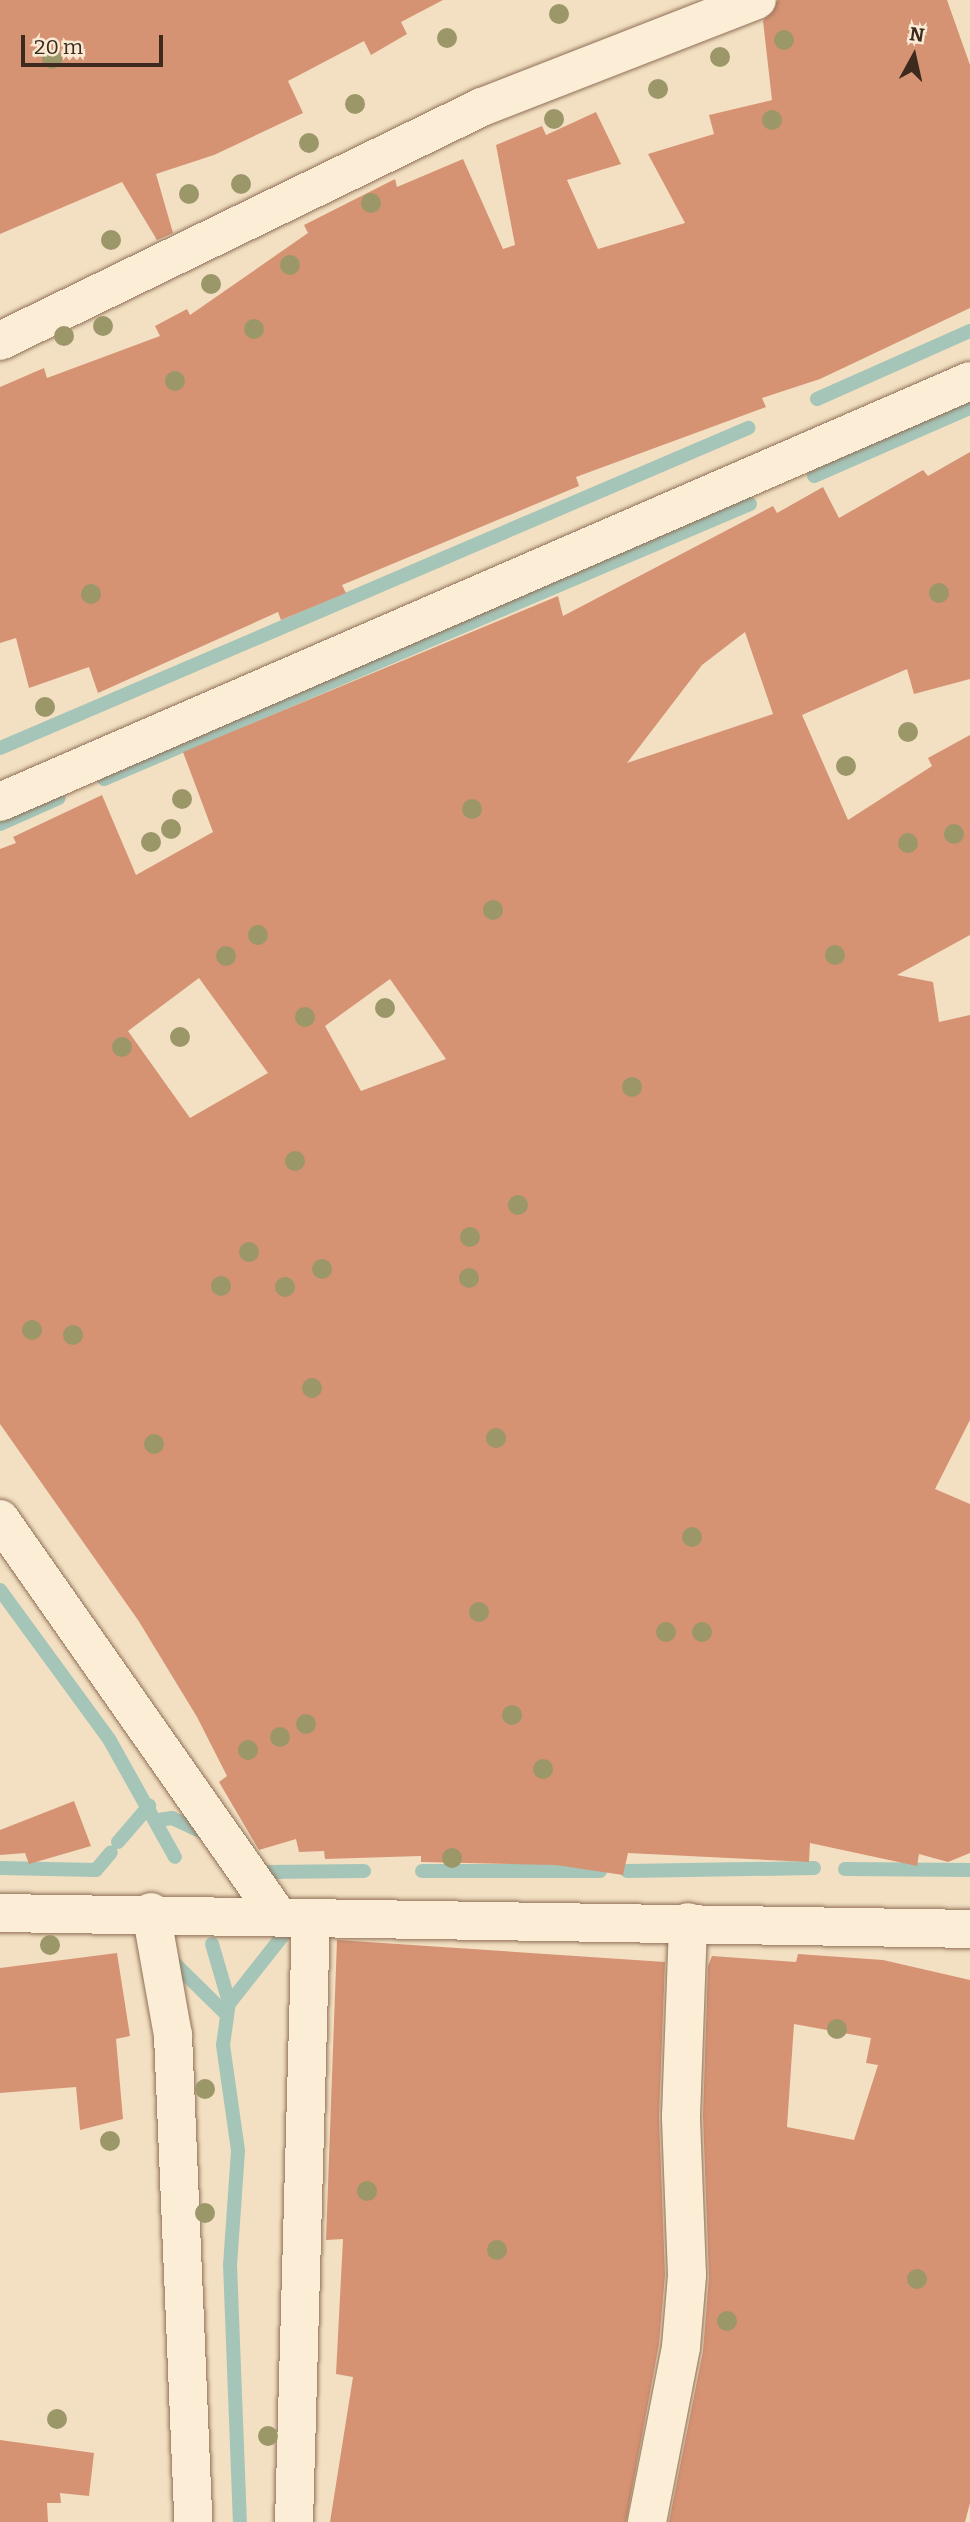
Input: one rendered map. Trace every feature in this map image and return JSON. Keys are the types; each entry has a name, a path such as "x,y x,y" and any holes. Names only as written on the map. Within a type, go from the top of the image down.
{"street":[{"path":"0,341 482,107 757,0"},
{"path":"0,802 970,381"},
{"path":"0,1518 295,1918 293,2522"},
{"path":"151,1912 173,2035 193,2522"},
{"path":"0,1913 151,1912 295,1918 688,1922 970,1929"},
{"path":"647,2522 681,2347 687,2276 681,2116 688,1922"}],"building":[{"path":"0,0 443,0 401,22 407,34 371,55 364,41 288,81 303,113 214,155 156,174 173,233 157,240 122,182 0,234"},
{"path":"778,0 947,0 970,65 970,308 820,379 762,398 766,407 576,477 579,486 342,585 346,593 281,620 278,612 98,693 89,667 29,688 16,638 0,643 0,387 44,368 47,378 160,336 155,326 187,309 190,315 308,233 304,225 395,179 397,187 463,159 503,249 515,245 496,145 542,126 546,135 596,112 621,164 567,180 598,249 685,223 648,154 714,134 709,115 772,100 763,21"},
{"path":"970,452 970,679 914,694 907,669 802,715 848,820 932,766 928,758 970,735 970,935 897,975 933,982 939,1022 970,1015 970,1420 935,1489 970,1504 970,1853 948,1862 919,1854 917,1866 810,1843 809,1862 628,1853 623,1875 556,1865 421,1862 421,1856 325,1859 324,1851 299,1852 296,1839 259,1850 219,1782 227,1776 197,1717 138,1620 0,1424 0,849 16,843 13,837 102,795 136,875 213,832 183,752 558,596 563,616 773,506 777,513 823,487 839,518 923,470 928,476","holes":["745,632 773,714 627,763 702,665","199,978 268,1073 190,1118 128,1031","390,979 446,1059 361,1091 325,1026"]},
{"path":"74,1801 91,1846 29,1864 25,1853 0,1855 0,1830"},
{"path":"337,1940 665,1962 659,2117 665,2275 659,2344 626,2522 330,2522 353,2377 336,2374 343,2239 326,2240"},
{"path":"117,1953 130,2036 116,2039 123,2119 80,2130 76,2087 0,2093 0,1968"},
{"path":"798,1954 883,1960 970,1980 970,2503 965,2522 669,2522 703,2351 709,2277 703,2116 708,1966 712,1956 796,1962","holes":["794,2024 871,2038 866,2063 878,2065 854,2140 787,2127"]},
{"path":"0,2440 94,2453 89,2496 60,2493 61,2503 47,2503 48,2522 0,2522"}],"waterway":[{"path":"817,399 970,331"},
{"path":"814,476 970,408"},
{"path":"0,748 748,428"},
{"path":"104,779 750,504"},
{"path":"0,824 59,798"},
{"path":"0,1590 109,1739 175,1857"},
{"path":"118,1842 149,1806"},
{"path":"158,1820 172,1818 208,1835"},
{"path":"0,1868 96,1870 111,1852"},
{"path":"255,1866 265,1872 364,1871"},
{"path":"627,1871 814,1868"},
{"path":"845,1869 970,1870"},
{"path":"422,1871 600,1871"},
{"path":"228,2005 288,1929 299,1929"},
{"path":"212,1944 229,2002 223,2045 238,2151 230,2264 240,2522"},
{"path":"167,1956 227,2015"}]}
